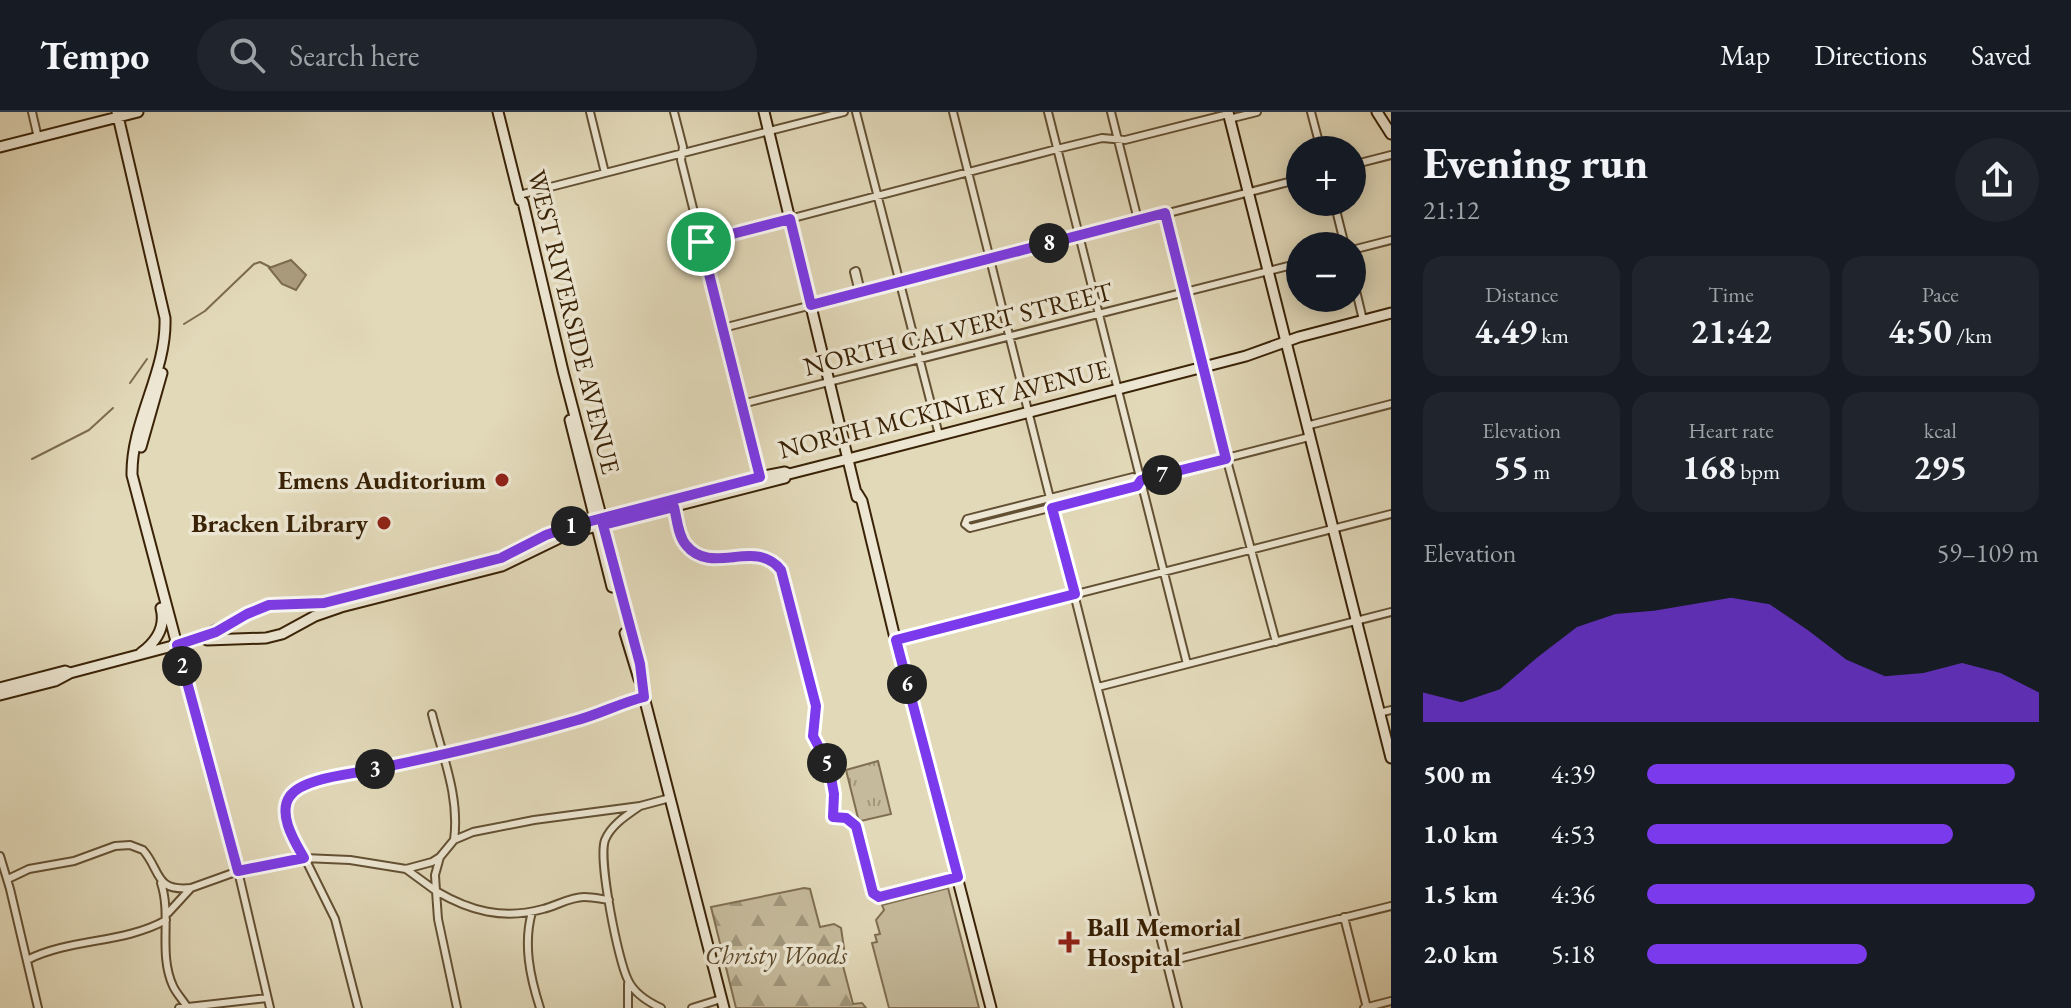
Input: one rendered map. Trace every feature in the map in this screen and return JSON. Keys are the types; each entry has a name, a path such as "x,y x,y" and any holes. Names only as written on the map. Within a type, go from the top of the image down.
{"main road":[{"path":"0,147 138,112"},
{"name":"WEST RIVERSIDE AVENUE","path":"498,112 523,202 597,524 640,664 644,697 722,1004"},
{"path":"764,112 857,493 856,502 865,538 874,571 880,580 991,1008"},
{"path":"1377,112 1391,134"},
{"path":"121,114 167,296 171,330 140,452 135,486 177,645"},
{"path":"1228,115 1391,758"},
{"name":"NORTH MCKINLEY AVENUE","path":"195,640 255,639 282,634 315,616 341,607 502,566 556,538 597,524 760,477 785,472 789,474 1266,351 1391,313"},
{"path":"673,504 789,474"},
{"name":"NORTH MCKINLEY AVENUE","path":"0,695 195,640 269,605 324,603 507,556 559,530 597,524"},
{"path":"137,655 149,646 162,626 163,614 155,583 158,570"},
{"name":"NORTH MCKINLEY AVENUE","path":"0,688 65,671 70,673"}],"street":[{"path":"32,112 38,138"},
{"path":"590,112 605,173"},
{"path":"674,112 701,242 760,477"},
{"path":"520,197 844,112"},
{"path":"856,112 939,435"},
{"path":"953,112 1178,1008"},
{"path":"1048,112 1187,664"},
{"path":"1111,112 1138,220"},
{"path":"701,242 1102,138 1118,140 1228,115 1257,112"},
{"path":"1311,112 1317,136"},
{"path":"1366,161 1391,155"},
{"path":"723,328 1286,182"},
{"path":"1165,213 1202,368 1276,642"},
{"path":"1366,246 1391,240"},
{"name":"NORTH CALVERT STREET","path":"742,404 1286,266"},
{"path":"1361,312 1363,320"},
{"path":"1306,426 1391,404"},
{"path":"1141,480 1137,486 1052,508 970,528 965,524 967,519 1049,498 1133,477 1141,480 1309,437"},
{"path":"673,504 683,541 696,552 715,558 759,555 775,562 781,570 816,706 813,736 829,766 834,794 833,817 846,818 856,826 873,893 879,897 958,877"},
{"path":"896,640 1391,514"},
{"path":"1098,687 1391,612"},
{"path":"177,645 238,871 270,1008"},
{"path":"358,1008 335,919 285,815 287,801 293,792 331,778 443,756 575,721 644,697"},
{"path":"1379,713 1391,710"},
{"path":"432,714 455,807 454,840"},
{"path":"457,1008 438,919 436,891 436,868 440,857 454,840 473,832 509,825 640,806 670,798"},
{"path":"628,1008 628,980 603,862 605,841 611,829 640,806"},
{"path":"8,879 36,867 74,861 122,844 143,850 160,880 167,917 169,975 187,1007"},
{"path":"0,856 38,1008"},
{"path":"160,880 178,889 191,888 238,871 304,858 350,860 406,869 426,865 440,857"},
{"path":"406,869 457,904 480,912 532,912 582,897 609,900"},
{"path":"27,960 56,947 134,932 167,917 191,888"},
{"path":"1166,962 1391,906"},
{"path":"532,912 529,967 540,1008"},
{"path":"1344,917 1366,1008 1391,1001"},
{"path":"628,980 645,999 661,1008"},
{"path":"179,1008 267,998"},
{"path":"692,1008 722,1004"}],"green space":[{"path":"878,761 891,814 861,821 846,770"},
{"path":"948,888 979,1008 889,1008 872,943 877,942 875,935 880,934 876,920 884,910 882,905"},
{"name":"Christy Woods","path":"810,889 820,927 834,924 841,928 845,955 843,966 853,1004 862,1003 866,1008 736,1008 711,907"}],"shaded area":[{"path":"291,260 306,275 296,290 282,284 269,268"}],"waterway":[{"path":"184,324 205,311 254,264 260,262 270,267"},
{"path":"130,383 147,359"},
{"path":"32,459 89,430 113,408"}],"place":[{"name":"Emens Auditorium","path":"502,480"},
{"name":"Bracken Library","path":"384,523"},
{"name":"Ball Memorial Hospital","path":"1069,942"}],"route":[{"path":"1165,213 1226,459 1141,480 1137,486 1052,508 1075,594 896,640 958,877 879,897 873,893 856,826 846,818 833,817 834,794 829,766 813,736 816,706 781,570 768,557 715,558 689,548 683,541 674,507 603,525 640,664 644,697 575,721 476,748 331,778 302,787 289,797 285,809 286,820 304,858 238,871 177,645 216,632 269,605 324,603 501,558 546,535 572,526 760,477 701,242 790,219 811,305 1165,213"}]}
